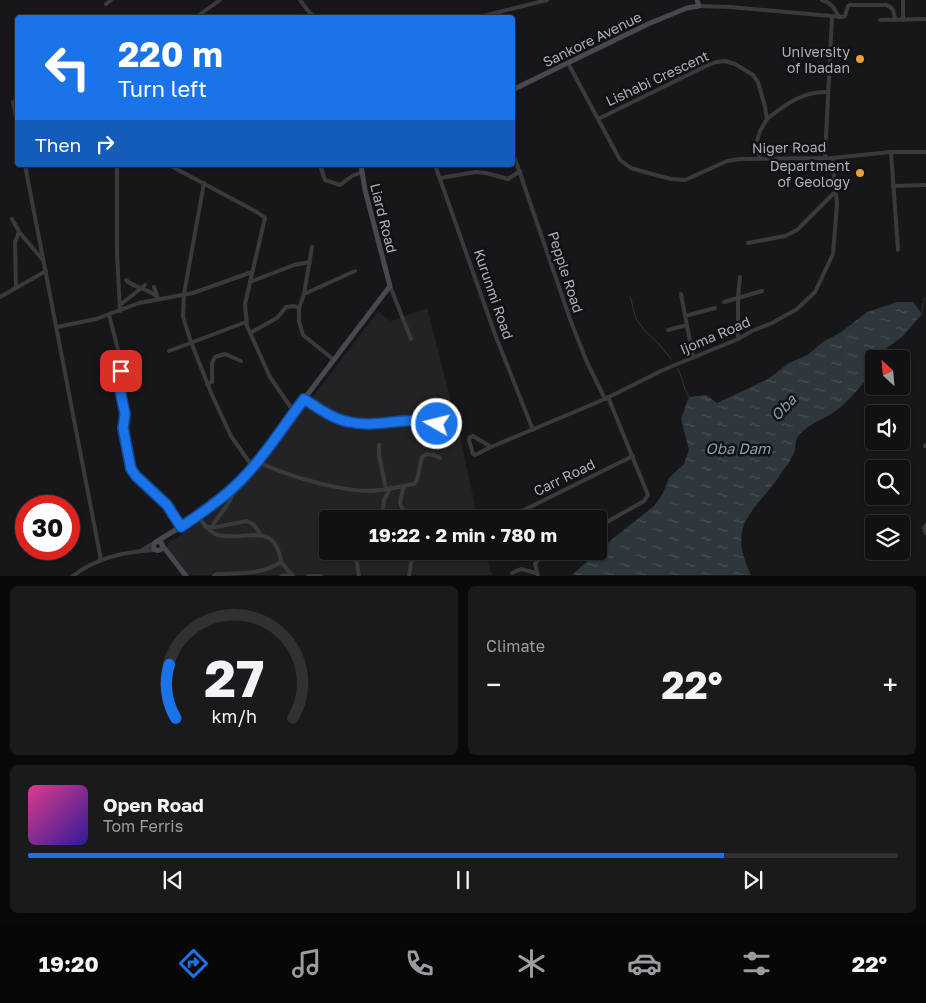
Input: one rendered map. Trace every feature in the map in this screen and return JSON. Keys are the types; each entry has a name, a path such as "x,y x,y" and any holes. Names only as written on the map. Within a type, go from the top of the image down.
{"street":[{"path":"106,4 111,0"},
{"path":"199,15 220,0"},
{"path":"300,0 313,15"},
{"path":"487,15 547,0"},
{"path":"822,0 829,2 833,6 838,17 845,16 850,4 890,6 893,9 895,20"},
{"path":"903,0 903,20"},
{"name":"Sankore Avenue","path":"515,89 648,24 698,3 838,17"},
{"path":"825,158 832,17"},
{"path":"880,20 926,20"},
{"name":"Lishabi Crescent","path":"598,119 706,66 725,61 747,71 758,82 766,107 767,119"},
{"name":"Niger Road","path":"568,63 620,160 631,168 671,179 686,180 727,161 832,158 891,152 926,152"},
{"path":"760,159 756,144 760,131 767,119 790,101 804,94 828,92"},
{"path":"15,102 13,106 15,113"},
{"path":"891,152 898,250"},
{"name":"Pepple Road","path":"515,158 570,319 586,360 606,398 646,487 648,495 644,501 607,522"},
{"name":"Ijoma Road","path":"491,447 478,437 470,437 470,446 475,455 606,398 693,357 738,340 797,309 815,292 832,254 838,204 832,158"},
{"path":"25,167 101,560"},
{"path":"117,167 117,253 120,308"},
{"path":"173,167 265,218 245,304 246,322 270,377 294,412"},
{"path":"321,167 325,180 340,185 352,176 362,172"},
{"name":"Liard Road","path":"361,167 365,190 390,286"},
{"name":"Kurunmi Road","path":"436,167 496,337 534,430"},
{"path":"440,178 476,172 492,174 508,180 520,171"},
{"path":"204,183 184,294 183,317 190,342 231,436 254,464 330,486 360,490 380,490 414,484 417,480 423,455 430,454 440,458"},
{"path":"893,186 926,185"},
{"path":"748,243 785,236 797,230 836,191"},
{"path":"12,219 19,232 44,261"},
{"path":"16,288 16,242 19,232"},
{"path":"312,247 304,294 299,308 299,321 303,335 334,360"},
{"path":"250,282 294,265 310,262"},
{"path":"0,297 46,271"},
{"path":"304,294 355,271"},
{"path":"120,308 158,298 193,293 252,272"},
{"path":"738,340 740,276"},
{"path":"126,280 131,284 143,286 158,298"},
{"path":"57,327 96,320 109,315 120,308 143,286"},
{"path":"390,286 411,339"},
{"path":"140,551 198,516 234,487 254,464 390,286"},
{"path":"154,287 158,298"},
{"path":"724,302 762,291"},
{"path":"681,294 693,357"},
{"path":"250,333 278,318 286,307 294,306 299,308"},
{"path":"685,316 716,308"},
{"path":"109,315 121,361 120,390 125,414 123,428 131,469 167,505 181,527"},
{"path":"169,351 246,322"},
{"path":"668,330 687,325"},
{"path":"208,384 212,382 212,363 216,357 225,354 241,361"},
{"path":"304,399 336,418 349,423 368,424 427,420 437,424"},
{"path":"379,446 381,470 386,489"},
{"name":"Carr Road","path":"524,510 633,456"},
{"path":"404,486 400,502 405,510"},
{"path":"212,527 215,519 230,504 234,487"},
{"path":"381,510 391,487"},
{"path":"198,516 205,526 218,535 261,535"},
{"path":"205,526 212,527 247,521 261,535 275,542 280,553 281,562 292,575"},
{"path":"926,525 924,528 926,533"},
{"path":"75,575 101,560 160,547 170,534"},
{"path":"155,543 154,547 160,547 186,576"},
{"path":"356,560 359,576"},
{"path":"409,576 412,560"},
{"path":"512,573 521,569 537,574 535,564 538,560"},
{"path":"214,576 217,574 260,574 281,562"},
{"path":"281,576 292,575"},
{"path":"308,576 322,576"}],"shaded area":[{"path":"427,308 460,437 476,510 319,510 319,560 488,560 492,575 188,575 167,549 168,543 205,519 230,499 249,480 378,312 391,321"}],"water":[{"name":"Oba Dam","path":"897,302 913,302 922,314 903,336 884,350 865,350 865,381 838,409 812,424 799,435 790,461 755,506 743,528 741,541 751,575 572,575 589,560 607,560 607,544 654,506 662,495 669,478 684,464 689,450 681,419 689,397 706,395 717,403 768,379 789,363 809,354 824,341 840,333 867,312"}],"waterway":[{"path":"630,296 636,319 671,359"},
{"path":"922,312 924,299 926,298"},
{"path":"678,369 685,391 689,397"}],"place":[{"name":"University of Ibadan","path":"860,59"},
{"name":"Department of Geology","path":"860,173"}],"route":[{"path":"121,371 120,390 125,414 123,428 131,469 167,505 181,527 234,487 260,457 304,399 336,418 349,423 368,424 427,420 437,424"}],"water label":[{"name":"Oba","path":"783,407"}]}
